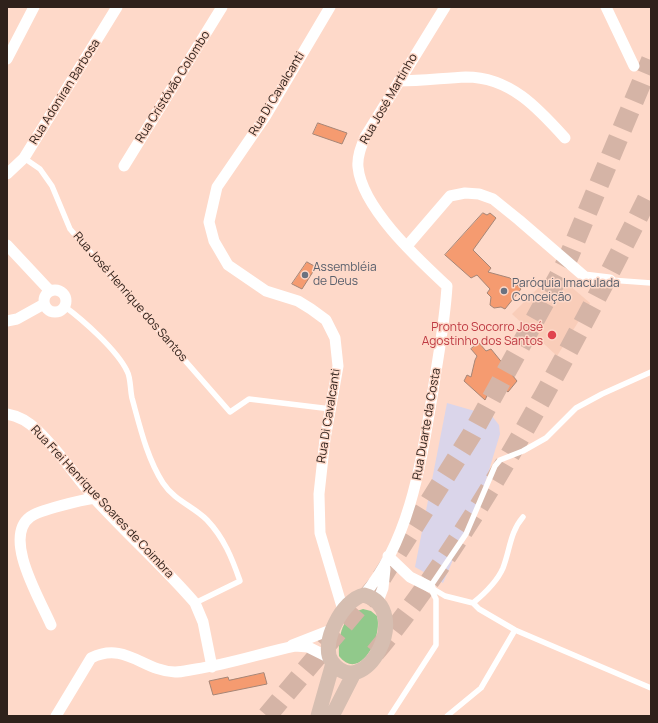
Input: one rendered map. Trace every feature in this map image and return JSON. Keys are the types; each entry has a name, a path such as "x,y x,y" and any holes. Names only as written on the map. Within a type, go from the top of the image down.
{"street":[{"path":"7,59 34,7"},
{"name":"Rua Adoniran Barbosa","path":"7,174 24,158 117,7"},
{"name":"Rua Cristóvão Colombo","path":"124,166 222,7"},
{"name":"Rua Di Cavalcanti","path":"330,7 265,117 217,187 211,206 209,222 214,241 228,265 266,291 298,301 326,320 335,338 338,366 319,487 320,533 343,610"},
{"name":"Rua José Martinho","path":"445,7 365,137 360,150 358,166 368,198 407,246 447,286"},
{"path":"606,7 634,66"},
{"path":"399,81 426,81 467,77 486,79 502,84 521,94 537,108 565,138"},
{"path":"407,246 450,196 465,193 479,194 493,200 514,216 585,277 610,280"},
{"path":"7,245 50,291"},
{"name":"Rua Duarte da Costa","path":"364,595 376,581 387,560 412,501 420,470 444,321 447,286"},
{"path":"57,290 62,292 65,297 64,306 58,311 47,309 44,304 44,298 50,291 57,290"},
{"path":"7,321 17,319 44,304"},
{"name":"Rua Frei Henrique Soares de Coimbra","path":"7,414 26,422 38,431 62,456 94,498 195,603 203,622 212,667"},
{"path":"51,625 21,557 19,540 22,527 28,518 35,514 76,501 94,498"},
{"path":"387,560 410,577 430,587"},
{"name":"Rua Duarte da Costa","path":"378,601 383,588 387,560"},
{"path":"56,716 82,670 91,658 101,653 113,652 126,655 162,670 176,672 212,667 295,646 308,647 331,661 345,672 354,673 367,668 383,640 386,621 383,609 378,601 364,595 357,596 343,610 333,629 329,645 331,661 318,716"},
{"path":"282,649 333,629"},
{"path":"332,716 354,673"}],"lane":[{"name":"Rua José Henrique dos Santos","path":"24,158 40,169 52,186 70,229 230,412 249,399 331,409"},
{"path":"610,280 651,283"},
{"path":"64,306 81,318 102,339 128,372 132,396 142,431 154,467 163,484 173,495 206,519 230,551 240,581 195,603"},
{"path":"430,587 466,534 495,466 500,460 523,451 546,438 576,408 602,394 651,372"},
{"path":"473,603 484,595 499,575 513,531 523,517"},
{"path":"430,587 446,596 473,603 479,609 515,630 651,688"},
{"path":"390,716 436,645 436,599 430,587"},
{"path":"446,716 481,688 515,630"}],"shaded area":[{"name":"Pronto Socorro José Agostinho dos Santos","path":"550,276 562,279 590,303 557,356 512,314"},
{"path":"447,403 492,416 499,425 500,434 483,490 443,583 415,567"}],"green space":[{"path":"363,609 371,611 377,616 377,634 368,654 362,660 355,664 347,663 339,656 339,641 343,627 350,616"}],"building":[{"path":"318,123 347,133 342,144 313,134"},
{"path":"483,213 487,215 490,213 496,218 473,250 491,268 488,272 510,278 521,289 505,309 501,307 494,308 490,305 491,297 487,293 490,289 477,275 471,278 445,255"},
{"name":"Assembléia de Deus","path":"307,262 316,267 302,289 292,284"},
{"path":"479,343 486,351 491,349 517,381 508,392 494,381 485,400 464,381 467,375 471,377 477,356 471,349"},
{"path":"264,673 267,684 213,695 209,681 228,677 229,680"}],"tunnel":[{"path":"267,716 377,585 472,434 566,263 651,60"},
{"path":"375,653 422,592 466,528 506,462 585,319 651,191"}],"place":[{"name":"Assembléia de Deus","path":"305,275"},
{"name":"Paróquia Imaculada Conceição","path":"504,291"},
{"name":"Pronto Socorro José Agostinho dos Santos","path":"552,335"}]}
